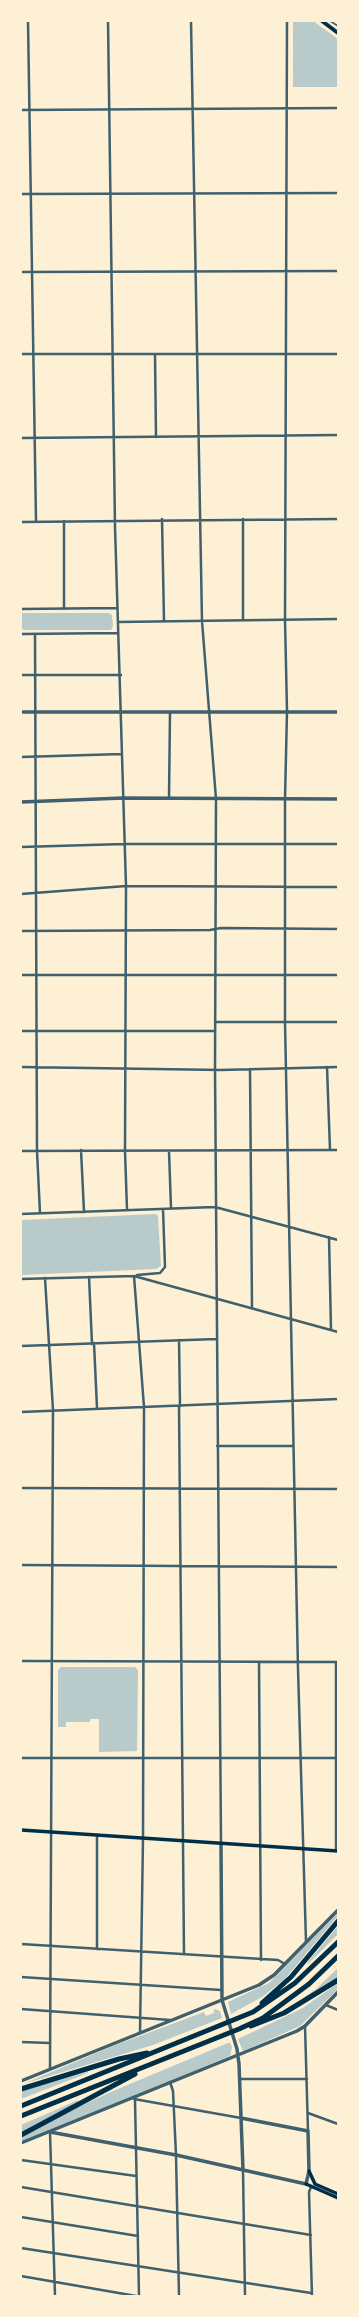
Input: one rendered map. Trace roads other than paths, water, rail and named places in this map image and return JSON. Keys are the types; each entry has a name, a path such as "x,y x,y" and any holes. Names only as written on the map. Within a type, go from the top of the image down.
{"highway":[{"path":"253,2012 291,1977 338,1921"},
{"path":"21,2106 253,2012 295,1983 338,1942"},
{"path":"239,2030 263,2018 292,1998 338,1956"},
{"path":"21,2116 239,2030 265,2022 284,2013 338,1980"},
{"path":"21,2089 119,2059 162,2050"},
{"path":"21,2135 152,2064"}],"main road":[{"path":"322,21 338,33"},
{"path":"21,1830 337,1851"},
{"path":"309,2171 315,2184 338,2194"},
{"path":"306,2184 338,2198"}],"street":[{"path":"28,21 33,438 36,521"},
{"path":"108,21 115,520 117,608 121,675 126,886 124,975 125,1151 127,1210"},
{"path":"191,21 202,621 211,711 216,799 215,1151 222,1957 221,1990 222,2000 238,2055 243,2170 245,2296"},
{"path":"287,21 287,436 285,620 287,711 285,799 285,1068 302,1849 306,1942"},
{"path":"21,110 338,108"},
{"path":"21,194 338,193"},
{"path":"21,272 338,271"},
{"path":"21,354 338,354"},
{"path":"156,354 156,437"},
{"path":"21,438 338,435"},
{"path":"21,522 162,519 338,519"},
{"path":"162,519 164,621"},
{"path":"243,519 243,620"},
{"path":"64,521 64,609"},
{"path":"21,609 117,608"},
{"path":"118,622 338,619"},
{"path":"21,634 118,633"},
{"path":"36,634 37,1151 40,1213"},
{"path":"21,675 121,675"},
{"path":"169,798 170,711"},
{"path":"21,712 338,712"},
{"path":"21,757 123,754"},
{"path":"21,802 123,798 338,799"},
{"path":"21,847 124,844 338,844"},
{"path":"21,894 126,886 338,887"},
{"path":"21,931 338,929"},
{"path":"21,975 338,975"},
{"path":"215,1022 338,1022"},
{"path":"21,1031 215,1031"},
{"path":"21,1067 215,1069 338,1067"},
{"path":"327,1067 330,1150"},
{"path":"250,1069 252,1307"},
{"path":"81,1150 84,1212"},
{"path":"21,1151 338,1150"},
{"path":"169,1151 171,1208"},
{"path":"21,1214 216,1207 338,1240"},
{"path":"21,1279 134,1276 160,1273 166,1263 163,1209"},
{"path":"329,1237 331,1330"},
{"path":"134,1276 252,1307 338,1332"},
{"path":"134,1276 144,1407 143,1838 142,1985 140,2034"},
{"path":"90,1277 97,1408"},
{"path":"45,1278 53,1410 50,2069"},
{"path":"21,1346 216,1339"},
{"path":"178,1340 180,1406 184,1954"},
{"path":"21,1412 338,1399"},
{"path":"217,1446 293,1446"},
{"path":"21,1488 338,1490"},
{"path":"21,1565 338,1567"},
{"path":"21,1662 337,1662 337,1851"},
{"path":"258,1662 261,1960"},
{"path":"21,1758 337,1758"},
{"path":"97,1835 97,1949"},
{"path":"21,2080 140,2034 264,1982 285,1964 338,1910"},
{"path":"21,1944 278,1960 285,1964"},
{"path":"21,1977 221,1990"},
{"path":"21,2143 134,2099 170,2082 292,2033 305,2026 338,1992"},
{"path":"326,2004 338,2010"},
{"path":"21,2009 171,2020"},
{"path":"50,2132 134,2147 306,2184 309,2171 305,2026"},
{"path":"21,2042 50,2043"},
{"path":"239,2079 307,2079"},
{"path":"170,2082 173,2091 176,2156 179,2296"},
{"path":"134,2099 308,2131"},
{"path":"134,2099 134,2147 139,2296"},
{"path":"308,2113 338,2124"},
{"path":"50,2132 55,2296"},
{"path":"21,2160 136,2176"},
{"path":"21,2187 310,2235"},
{"path":"21,2248 244,2282 312,2295 310,2235 311,2187"},
{"path":"21,2217 138,2236"},
{"path":"21,2276 136,2296"}],"lane":[{"path":"330,21 338,26"}]}
